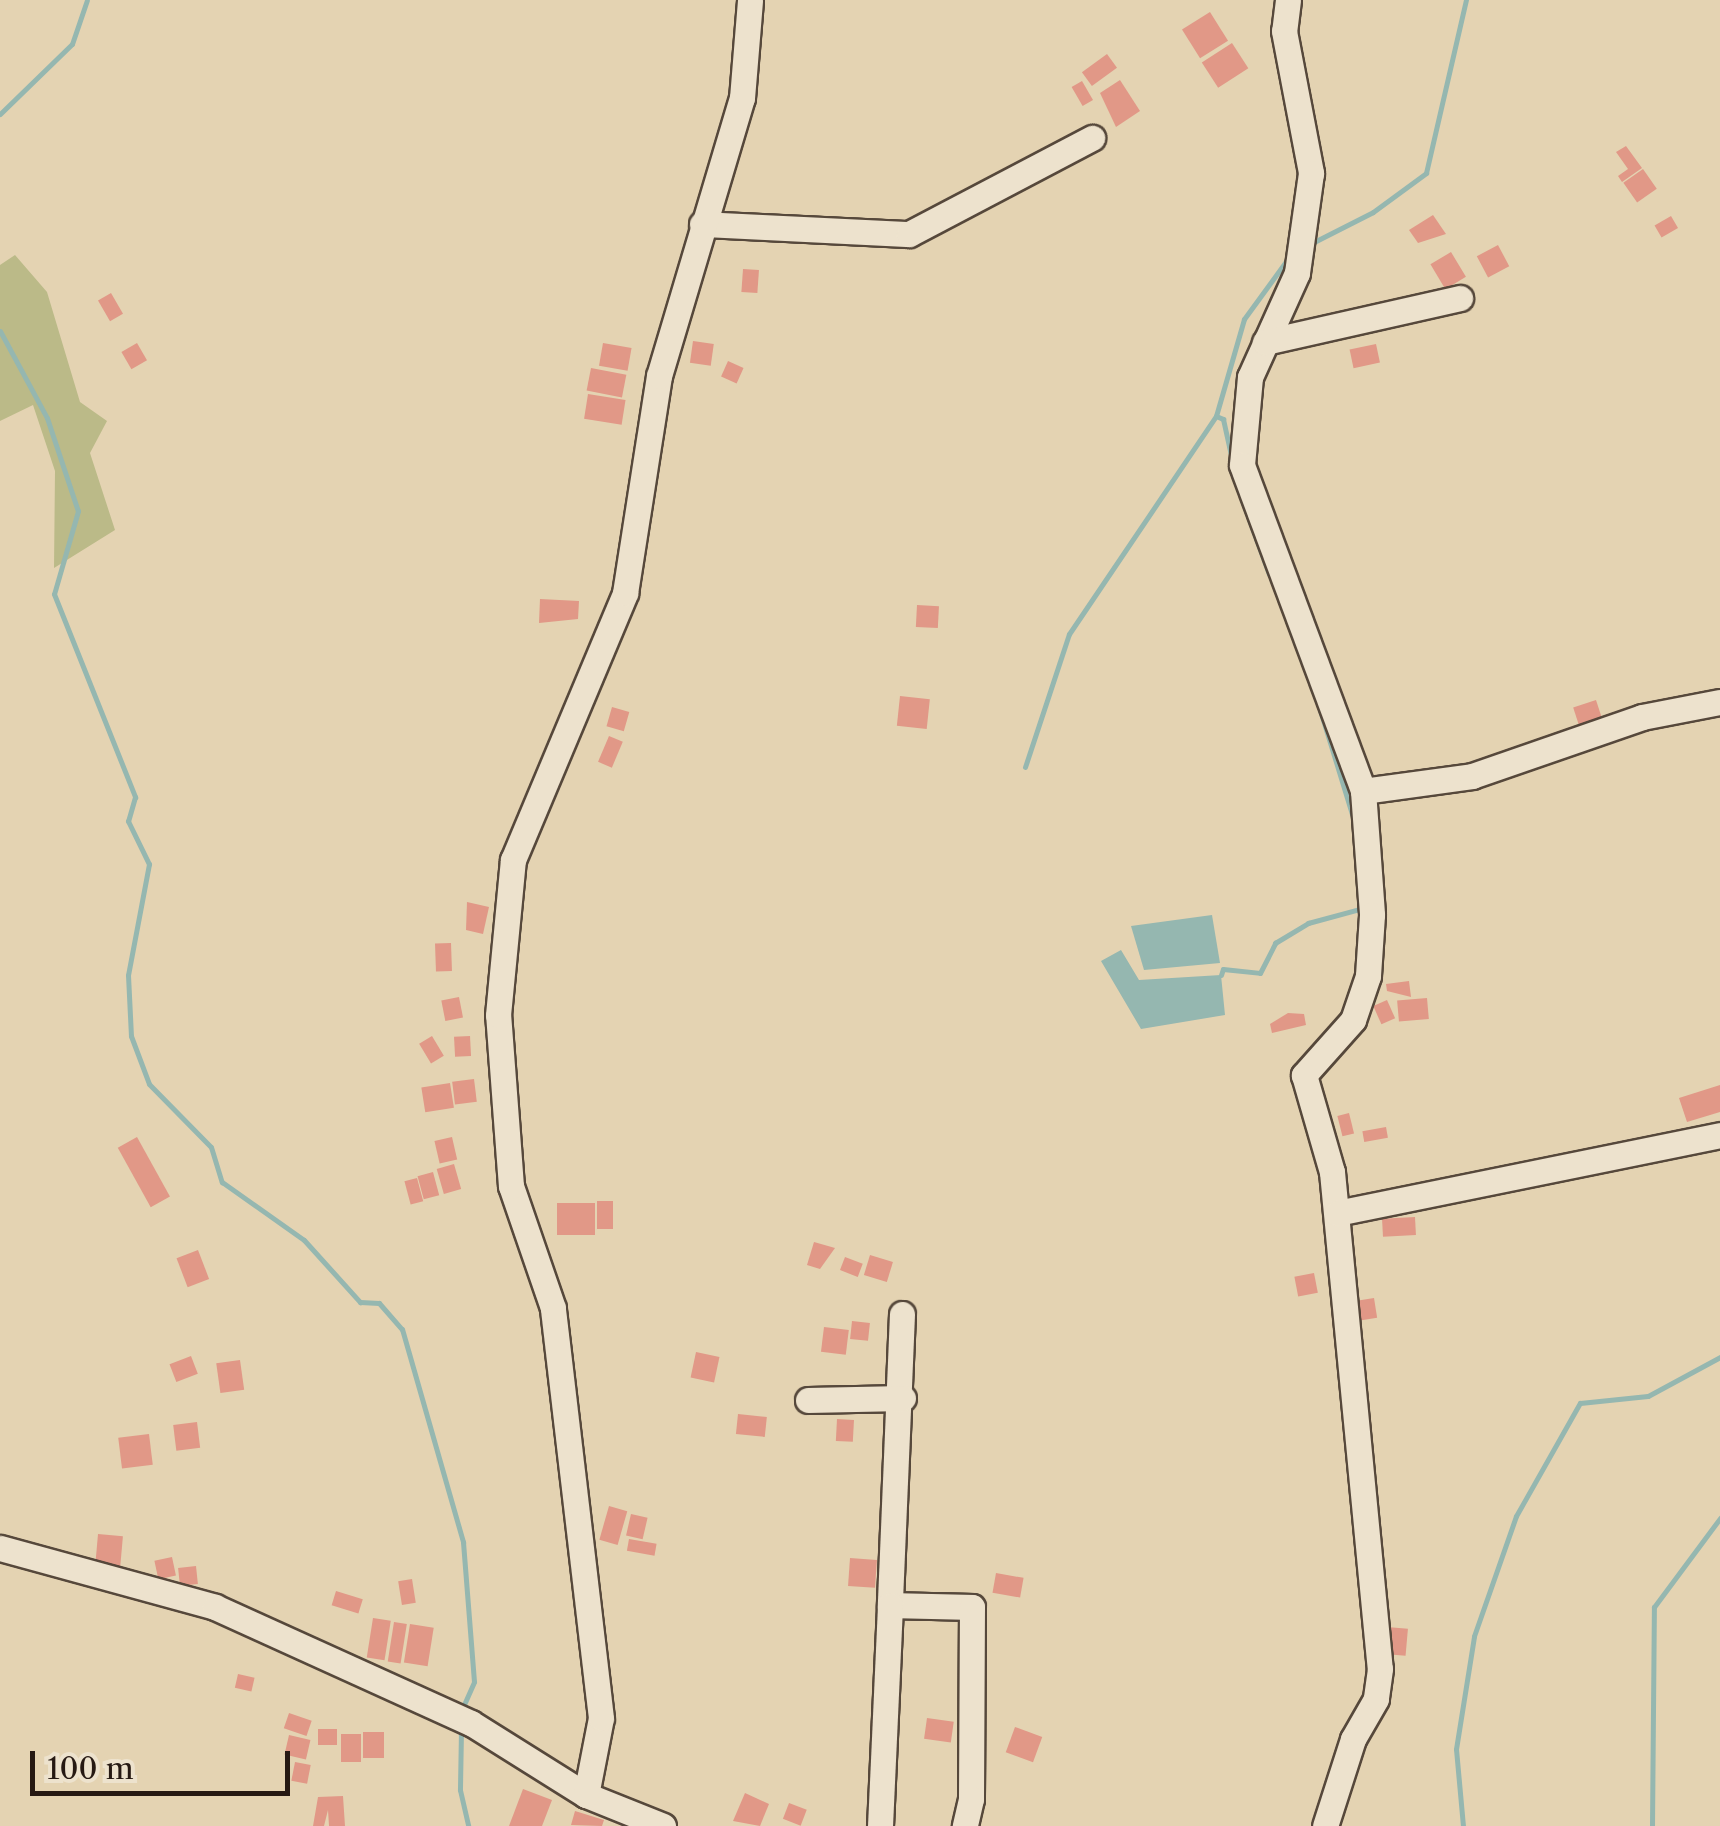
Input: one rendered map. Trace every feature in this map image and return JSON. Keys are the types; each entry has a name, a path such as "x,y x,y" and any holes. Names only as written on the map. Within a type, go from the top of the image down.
{"street":[{"path":"586,1794 601,1718 553,1308 511,1186 498,1015 513,860 625,593 658,376 742,98 750,0"},
{"path":"1288,0 1284,31 1312,172 1302,253 1248,391 1242,465 1363,791 1372,915 1368,976 1352,1020 1304,1075 1338,1213 1380,1669 1376,1699 1353,1739 1325,1826"},
{"path":"702,224 910,234 1092,138"},
{"path":"1265,342 1460,298"},
{"path":"1363,791 1472,776 1642,717 1720,702"},
{"path":"1338,1213 1720,1135"},
{"path":"880,1826 902,1398 902,1314"},
{"path":"808,1400 902,1398"},
{"path":"0,1548 214,1607 461,1719 586,1794 663,1826"},
{"path":"890,1605 972,1607 966,1826"}],"shaded area":[{"path":"15,255 47,292 80,402 107,421 90,453 115,530 54,568 55,471 33,405 0,421 0,265"}],"water":[{"path":"1212,915 1220,963 1144,970 1131,926"},
{"path":"1121,950 1139,980 1221,975 1225,1015 1141,1029 1101,961"}],"building":[{"path":"1210,12 1228,41 1200,58 1182,29"},
{"path":"1232,43 1248,68 1218,88 1202,63"},
{"path":"1107,54 1117,68 1092,86 1082,72"},
{"path":"1120,80 1140,111 1116,127 1100,93"},
{"path":"1082,81 1093,100 1083,106 1072,87"},
{"path":"1626,146 1642,168 1622,182 1618,176 1628,169 1616,152"},
{"path":"1643,169 1657,189 1637,202 1623,183"},
{"path":"1433,215 1446,234 1418,243 1409,230"},
{"path":"1671,216 1678,228 1662,238 1655,226"},
{"path":"1498,245 1509,266 1488,277 1477,256"},
{"path":"1451,252 1466,277 1445,289 1430,264"},
{"path":"743,269 759,270 757,293 741,292"},
{"path":"111,293 123,314 110,321 98,300"},
{"path":"693,341 714,344 711,366 690,363"},
{"path":"137,343 147,360 131,369 121,352"},
{"path":"603,343 632,348 628,371 599,366"},
{"path":"1376,344 1380,363 1354,368 1350,350"},
{"path":"728,361 744,368 737,383 721,377"},
{"path":"591,368 626,375 622,397 587,391"},
{"path":"588,394 626,400 622,425 584,419"},
{"path":"540,599 579,601 578,619 539,623"},
{"path":"917,605 939,606 938,628 916,627"},
{"path":"900,696 930,699 927,729 897,726"},
{"path":"1596,700 1602,719 1579,726 1573,707"},
{"path":"612,707 629,712 624,731 606,726"},
{"path":"609,736 623,742 612,768 598,762"},
{"path":"467,902 489,907 483,934 466,930"},
{"path":"451,943 452,971 436,972 435,944"},
{"path":"1409,981 1411,997 1387,991 1386,984"},
{"path":"459,997 463,1018 445,1021 441,1000"},
{"path":"1427,998 1429,1019 1399,1022 1397,1001"},
{"path":"1387,1000 1395,1018 1381,1024 1373,1006"},
{"path":"1288,1013 1304,1014 1306,1025 1272,1033 1270,1024"},
{"path":"432,1036 444,1056 431,1063 419,1044"},
{"path":"470,1036 471,1056 455,1057 454,1037"},
{"path":"474,1079 477,1102 455,1105 452,1082"},
{"path":"450,1083 454,1108 425,1112 421,1088"},
{"path":"1720,1085 1720,1112 1687,1122 1679,1098"},
{"path":"1349,1113 1354,1133 1342,1136 1337,1116"},
{"path":"1386,1127 1388,1138 1364,1142 1362,1131"},
{"path":"137,1137 170,1196 151,1207 118,1148"},
{"path":"452,1137 457,1159 440,1163 434,1141"},
{"path":"454,1164 461,1189 444,1194 437,1169"},
{"path":"433,1172 439,1195 424,1199 418,1176"},
{"path":"417,1178 423,1201 411,1205 404,1181"},
{"path":"597,1201 613,1201 613,1229 597,1229"},
{"path":"557,1203 595,1203 595,1235 557,1235"},
{"path":"1415,1217 1416,1235 1383,1237 1382,1219"},
{"path":"814,1242 835,1248 820,1269 807,1265"},
{"path":"198,1250 209,1279 188,1287 177,1258"},
{"path":"870,1255 893,1262 887,1282 864,1275"},
{"path":"845,1257 863,1264 858,1277 840,1270"},
{"path":"1314,1273 1318,1293 1298,1296 1294,1277"},
{"path":"1374,1298 1377,1318 1358,1321 1355,1301"},
{"path":"852,1321 870,1323 868,1341 850,1339"},
{"path":"824,1327 849,1330 846,1355 821,1352"},
{"path":"696,1352 719,1357 714,1382 691,1377"},
{"path":"191,1356 198,1374 176,1382 170,1364"},
{"path":"240,1360 244,1390 220,1393 216,1363"},
{"path":"738,1414 767,1417 765,1437 736,1434"},
{"path":"837,1419 854,1420 853,1442 836,1441"},
{"path":"197,1422 200,1448 176,1451 173,1425"},
{"path":"149,1434 153,1465 122,1469 118,1438"},
{"path":"609,1506 627,1511 618,1545 599,1540"},
{"path":"631,1514 648,1518 643,1539 626,1535"},
{"path":"98,1534 123,1536 120,1572 95,1570"},
{"path":"629,1539 657,1544 654,1556 627,1551"},
{"path":"172,1557 176,1576 158,1579 154,1561"},
{"path":"850,1558 877,1560 875,1588 848,1586"},
{"path":"196,1566 198,1584 180,1586 178,1568"},
{"path":"996,1573 1024,1578 1020,1598 993,1593"},
{"path":"412,1579 416,1603 402,1605 398,1581"},
{"path":"336,1591 363,1599 358,1614 332,1605"},
{"path":"373,1618 391,1621 385,1660 367,1658"},
{"path":"394,1622 407,1624 401,1664 388,1662"},
{"path":"410,1624 434,1628 428,1666 404,1663"},
{"path":"1387,1627 1408,1629 1406,1656 1385,1654"},
{"path":"238,1674 255,1678 251,1691 235,1688"},
{"path":"289,1713 312,1721 306,1736 284,1728"},
{"path":"927,1718 954,1722 951,1743 924,1739"},
{"path":"1015,1727 1042,1737 1033,1762 1006,1752"},
{"path":"318,1729 337,1729 337,1745 318,1745"},
{"path":"363,1732 384,1732 384,1758 363,1758"},
{"path":"341,1734 361,1734 361,1762 341,1762"},
{"path":"289,1735 310,1740 306,1759 285,1754"},
{"path":"295,1762 311,1765 307,1784 291,1781"},
{"path":"523,1789 552,1800 542,1826 509,1826"},
{"path":"745,1793 769,1804 760,1826 733,1821"},
{"path":"343,1796 345,1826 329,1826 328,1810 324,1826 313,1826 318,1797"},
{"path":"789,1803 807,1810 801,1826 783,1819"},
{"path":"575,1811 604,1820 602,1826 571,1825"}],"waterway":[{"path":"0,114 72,44 87,0"},
{"path":"1312,243 1373,212 1426,173 1466,0"},
{"path":"1025,767 1069,634 1216,416 1244,319 1292,253"},
{"path":"0,331 47,418 78,511 54,594 135,797 128,821 149,864 128,975 131,1036 149,1084 211,1147 222,1182 304,1240 360,1302 379,1303 402,1329 463,1542 474,1682 462,1709"},
{"path":"1216,416 1223,419 1232,460"},
{"path":"1242,500 1269,574"},
{"path":"1320,710 1352,814"},
{"path":"1221,975 1223,969 1260,973 1275,943 1308,923 1360,909"},
{"path":"1463,1826 1456,1749 1474,1636 1516,1516 1580,1403 1648,1396 1720,1357"},
{"path":"1652,1826 1654,1607 1720,1518"},
{"path":"461,1730 460,1790 468,1826"}]}
